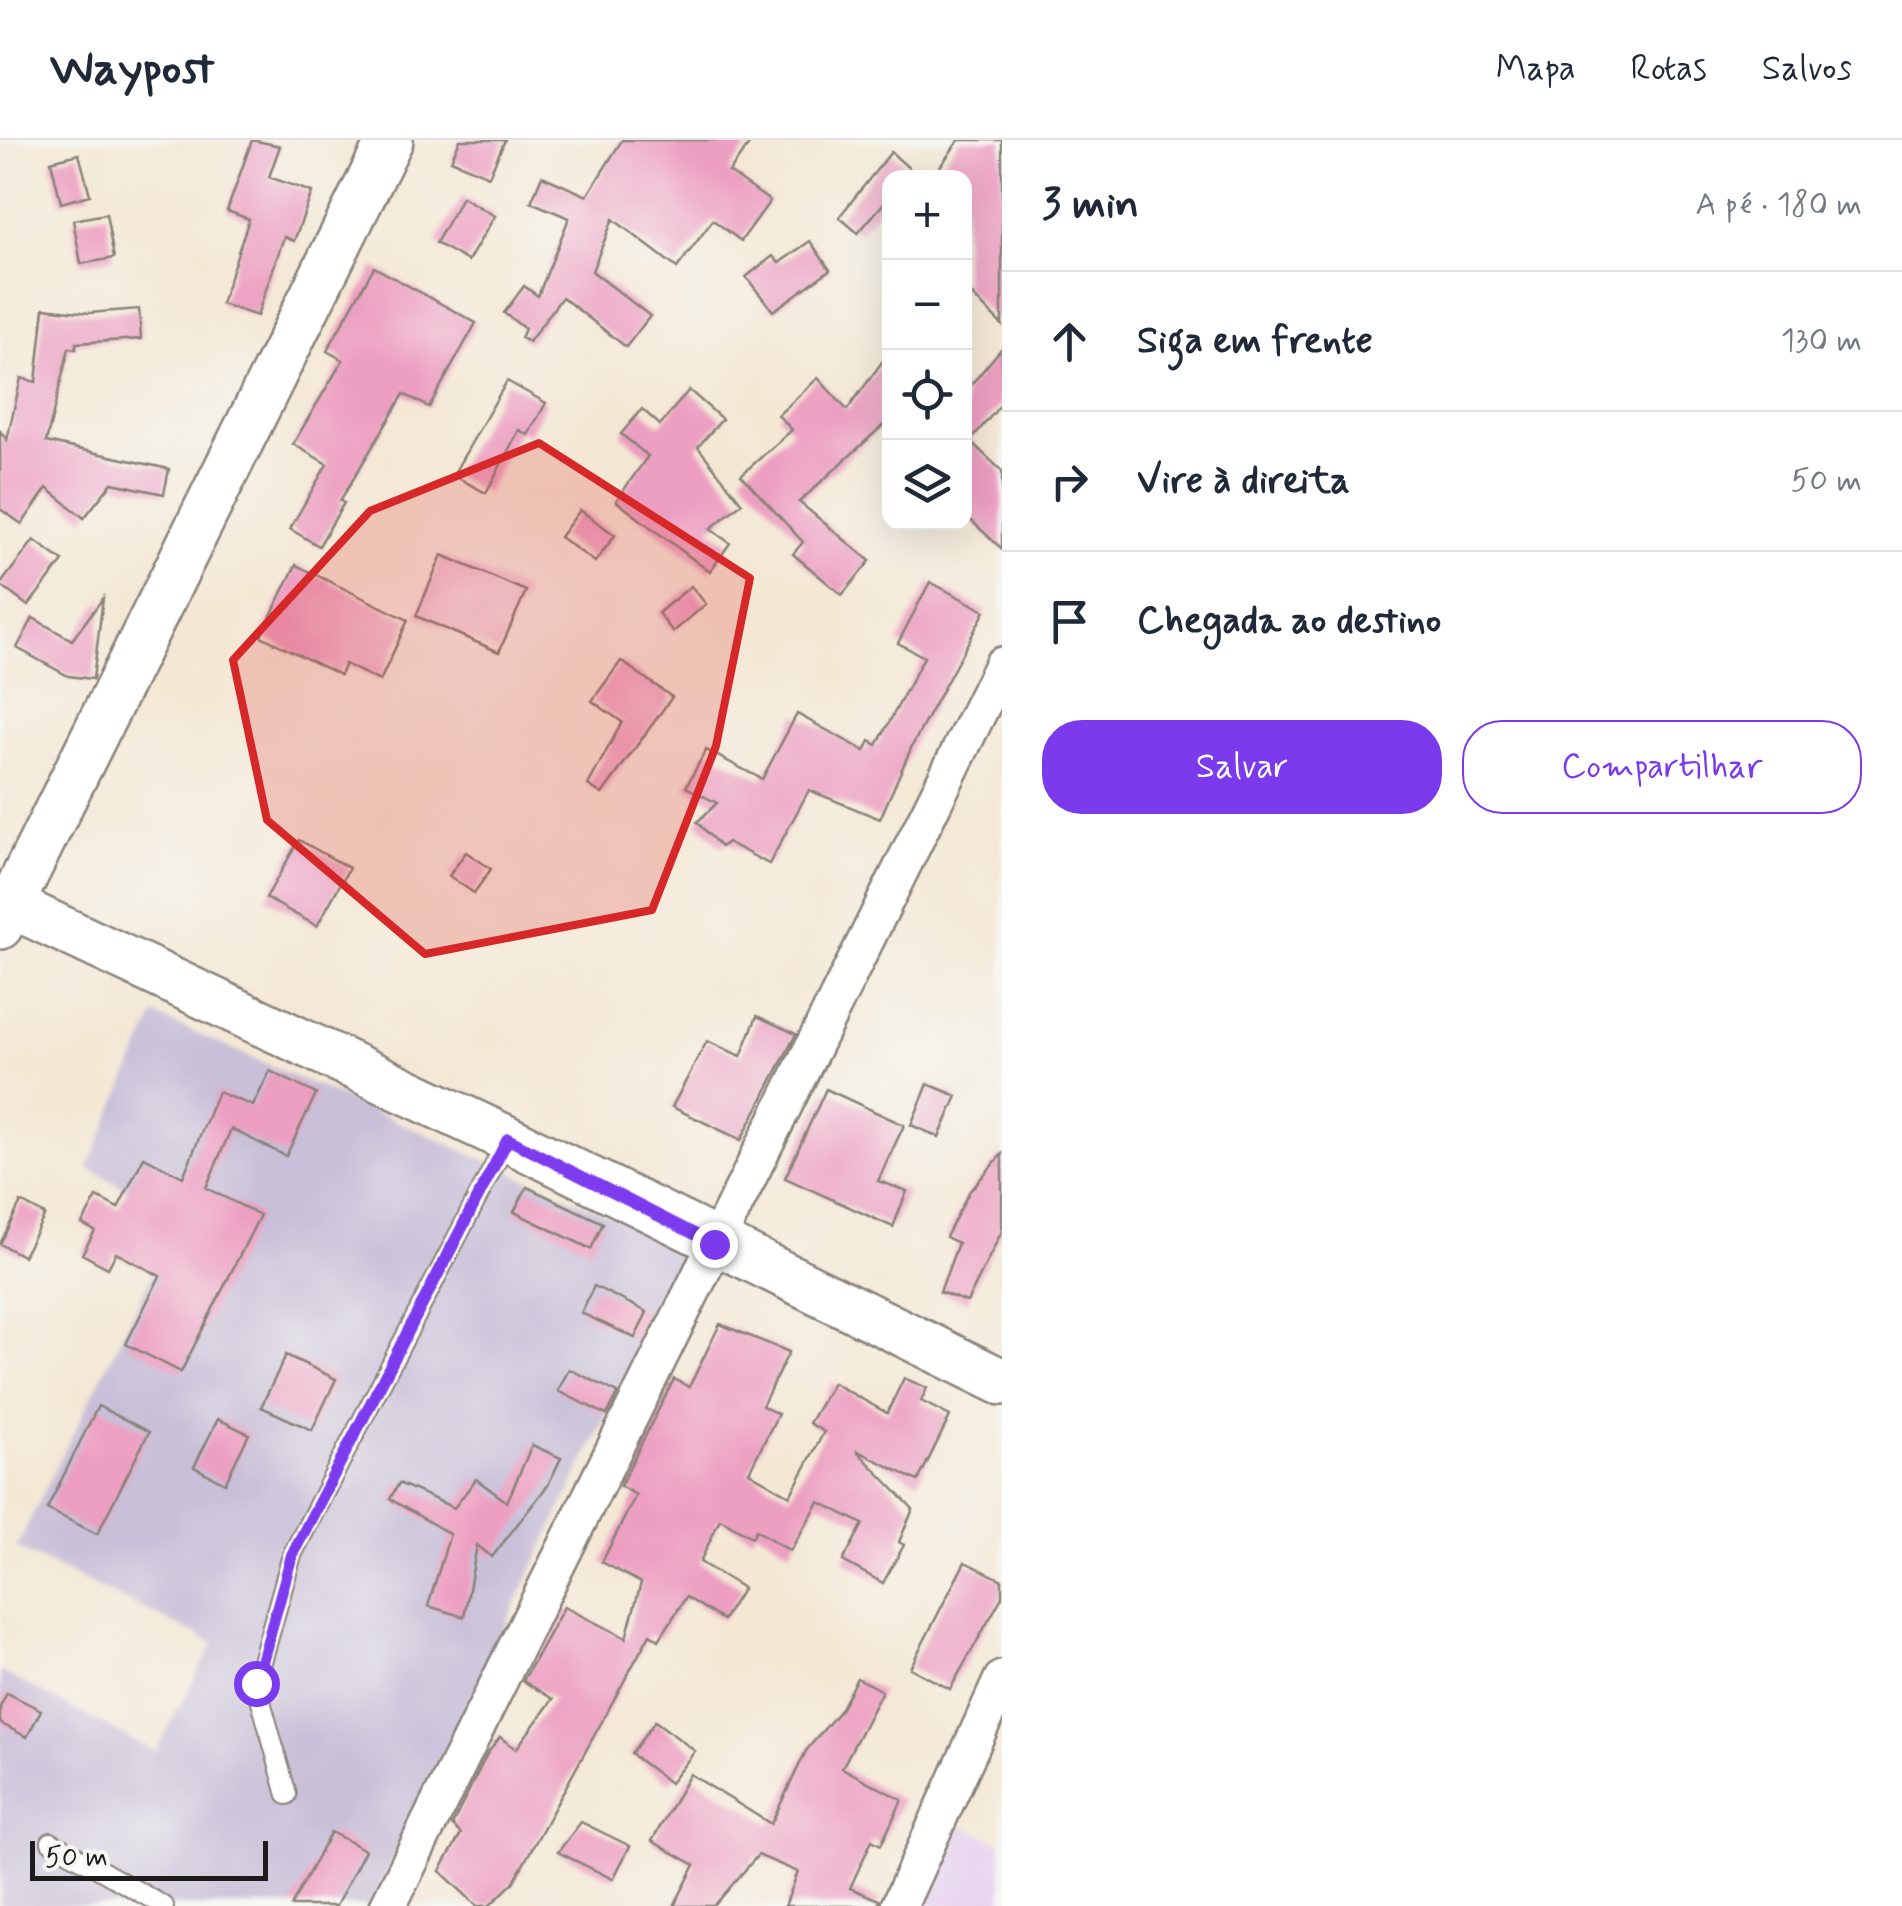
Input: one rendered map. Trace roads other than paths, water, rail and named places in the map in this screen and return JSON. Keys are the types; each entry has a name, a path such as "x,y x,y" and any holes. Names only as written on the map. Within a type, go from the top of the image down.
{"street":[{"path":"390,140 5,916 508,1139 714,1244 1002,1382"},
{"path":"388,1906 1002,665"},
{"path":"899,1906 1002,1679"}],"lane":[{"path":"287,1795 256,1683 292,1555 508,1139"},
{"path":"51,1842 164,1906"}]}
